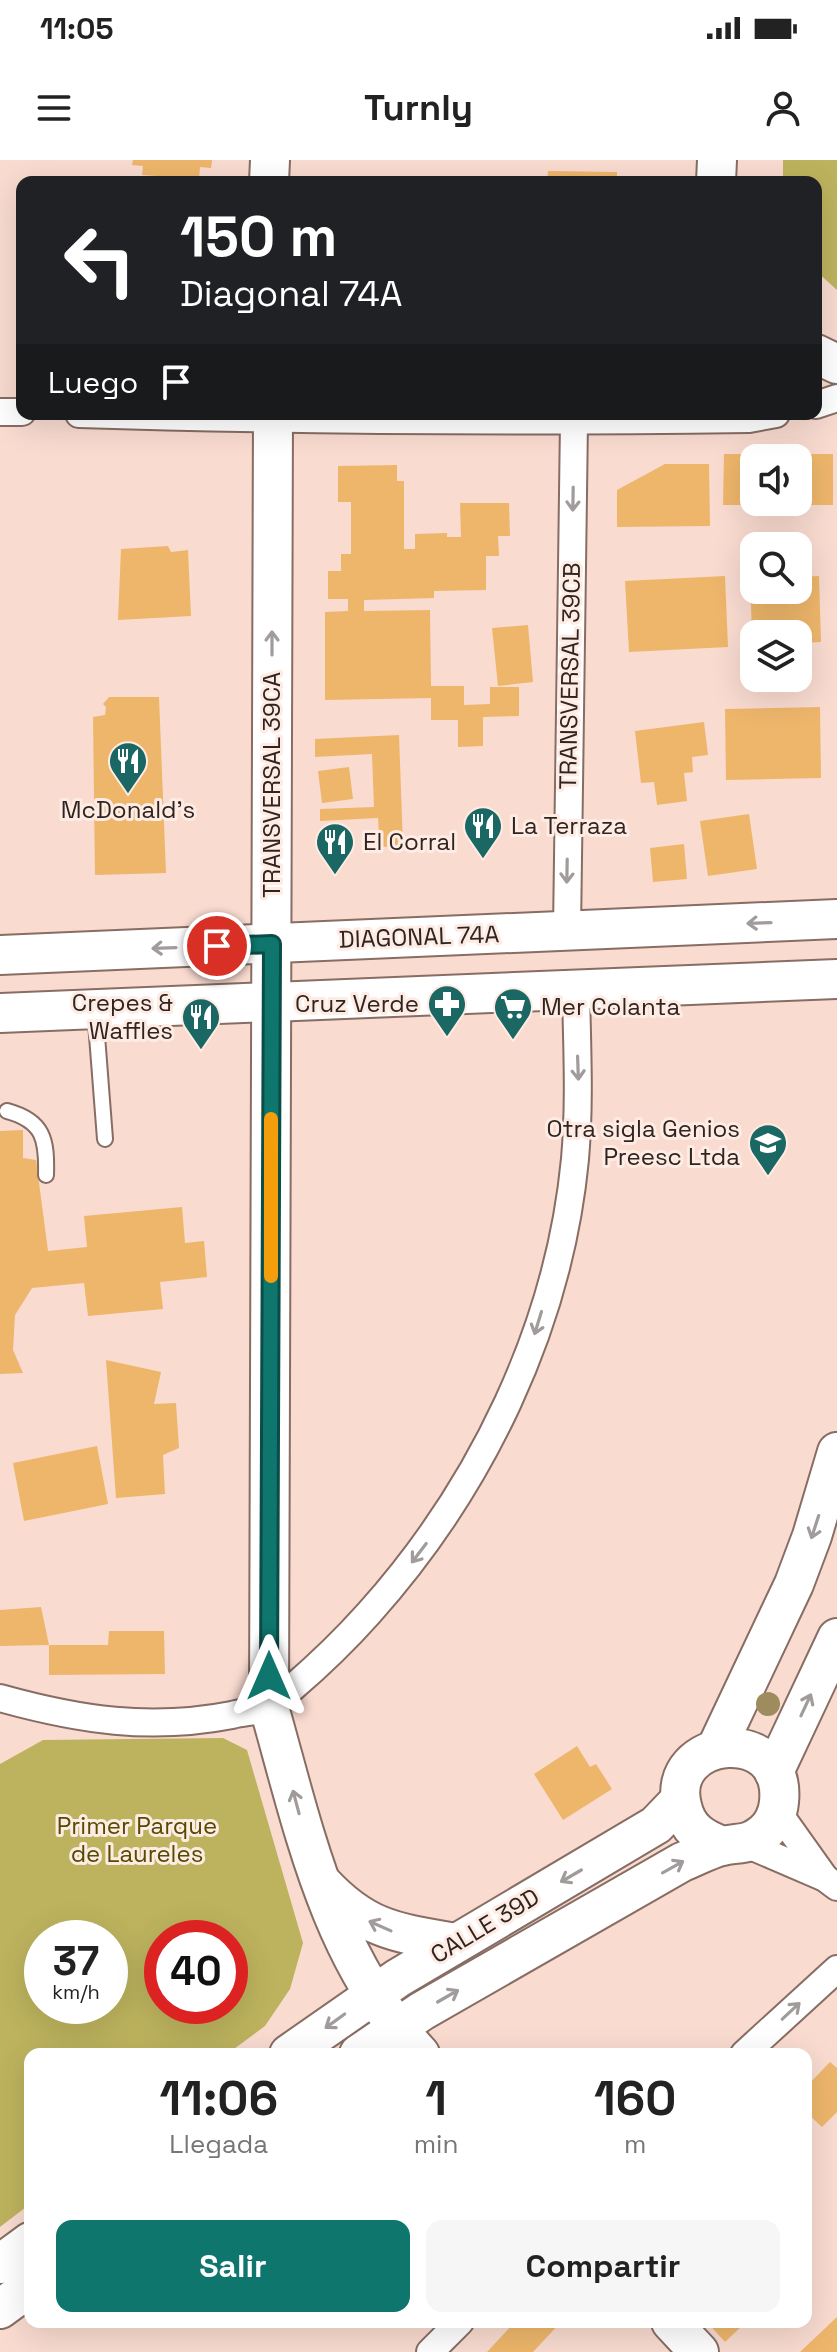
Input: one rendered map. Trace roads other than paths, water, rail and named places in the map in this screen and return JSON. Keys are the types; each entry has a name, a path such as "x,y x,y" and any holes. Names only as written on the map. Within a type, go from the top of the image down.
{"street":[{"name":"TRANSVERSAL 39CA","path":"273,420 269,1707 317,1877 335,1923 374,1993 408,2041"},
{"name":"TRANSVERSAL 39CB","path":"567,931 579,420"},
{"name":"DIAGONAL 74A","path":"0,955 837,919"},
{"path":"0,1013 822,979 837,1004"},
{"path":"0,1698 61,1715 131,1723 201,1721 269,1707 355,1629 403,1573 462,1490 490,1439 536,1332 553,1276 570,1190 579,1103 576,990"},
{"path":"716,1749 794,1584 837,1452"},
{"path":"774,1772 837,1638"},
{"path":"735,1845 766,1832 778,1812 780,1791 774,1772 764,1759 750,1750 733,1746 701,1756 689,1768 682,1783 680,1800 684,1817 693,1831 707,1841 735,1845 831,1883"},
{"name":"CALLE 39D","path":"297,2048 374,1993 656,1825 680,1800"},
{"path":"778,1812 831,1883"},
{"name":"CALLE 39D","path":"382,2048 408,2041 422,2011 682,1862 735,1845"},
{"path":"317,1877 338,1900 362,1919 390,1932 456,1943"},
{"path":"751,2048 837,1969"},
{"path":"0,2264 24,2246"},
{"path":"0,2309 24,2291"},
{"path":"430,2352 454,2328"},
{"path":"677,2328 699,2352"}],"lane":[{"path":"95,1010 105,1139"},
{"path":"7,1111 33,1122 47,1145 46,1175"}],"place":[{"name":"McDonald's","path":"128,795"},
{"name":"La Terraza","path":"483,860"},
{"name":"El Corral","path":"335,876"},
{"name":"Cruz Verde","path":"447,1038"},
{"name":"Mer Colanta","path":"513,1041"},
{"name":"Crepes & Waffles","path":"201,1051"},
{"name":"Otra sigla Genios Preesc Ltda","path":"768,1177"}],"park label":[{"name":"Primer Parque de Laureles","path":"137,1840"}]}
